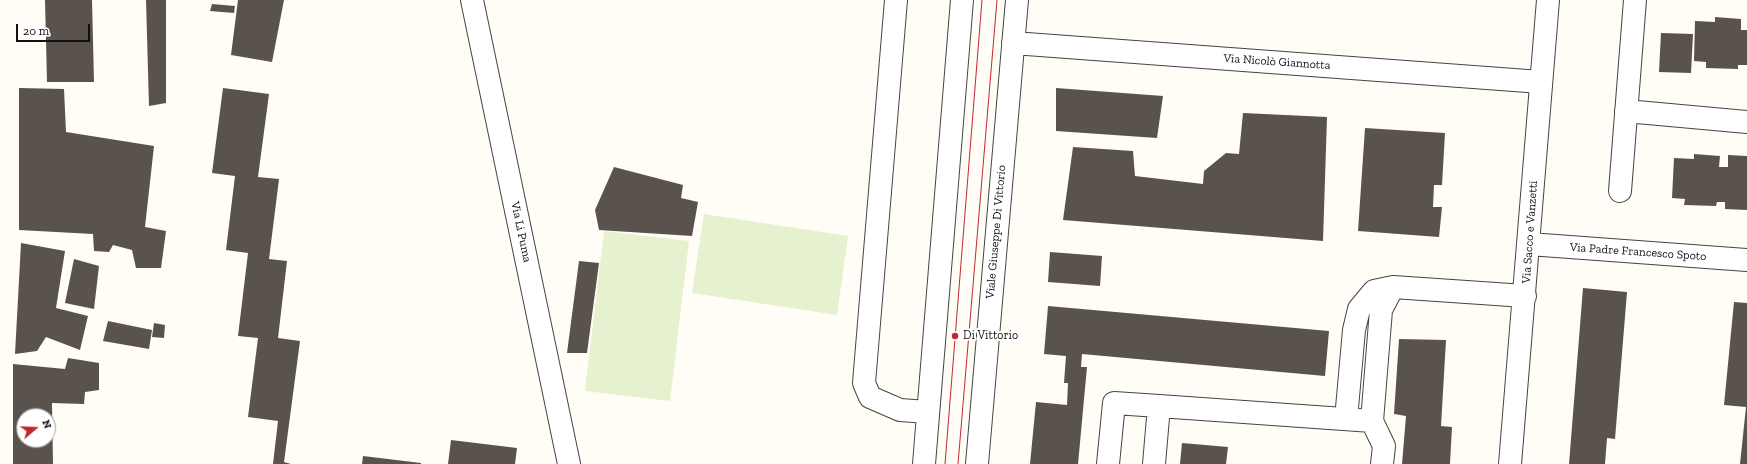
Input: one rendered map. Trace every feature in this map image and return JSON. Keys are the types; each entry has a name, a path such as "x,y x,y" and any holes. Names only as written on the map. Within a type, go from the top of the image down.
{"street":[{"name":"Via Li Puma","path":"472,0 569,464"},
{"path":"896,0 864,383 870,397 900,410 928,412"},
{"path":"924,464 962,0"},
{"name":"Viale Giuseppe Di Vittorio","path":"977,464 1017,0"},
{"name":"Via Sacco e Vanzetti","path":"1510,464 1525,296 1548,0"},
{"path":"1620,191 1635,0"},
{"name":"Via Nicolò Giannotta","path":"1013,43 1541,82"},
{"path":"1626,111 1747,122"},
{"name":"Via Padre Francesco Spoto","path":"1529,244 1747,260"},
{"path":"1382,464 1384,446 1372,422 1381,310 1393,287"},
{"path":"1346,419 1354,330 1359,309 1374,291 1393,287 1525,296"},
{"path":"1108,464 1114,402 1372,422"},
{"path":"1154,464 1159,406"}],"green space":[{"path":"704,214 848,236 837,315 692,293"},
{"path":"604,231 689,241 670,401 585,391"}],"building":[{"path":"45,0 92,0 94,82 47,82"},
{"path":"146,0 166,0 166,103 149,106"},
{"path":"238,0 284,0 272,62 231,55"},
{"path":"212,4 235,6 234,13 210,11"},
{"path":"1715,17 1741,19 1741,30 1747,30 1747,65 1738,65 1738,69 1706,68 1706,62 1694,61 1695,21 1715,22"},
{"path":"1661,33 1693,34 1691,73 1659,72"},
{"path":"19,88 64,89 66,132 154,146 145,227 166,231 161,268 136,268 132,250 113,245 109,252 94,251 93,234 19,230"},
{"path":"223,88 269,94 258,177 279,179 269,259 287,261 278,338 300,341 284,462 291,464 273,464 278,421 248,417 258,338 238,336 248,253 226,250 235,176 212,173"},
{"path":"1056,88 1163,96 1157,138 1056,131"},
{"path":"1243,113 1327,117 1323,241 1063,220 1073,147 1133,151 1135,176 1203,184 1204,171 1226,153 1239,154"},
{"path":"1365,128 1445,133 1442,185 1434,185 1433,207 1442,207 1439,237 1358,231"},
{"path":"1694,154 1720,156 1719,167 1728,167 1728,155 1747,156 1747,210 1725,209 1725,202 1717,202 1716,206 1684,205 1685,199 1672,198 1674,158 1694,159"},
{"path":"614,167 683,185 681,198 698,202 692,236 599,230 595,210"},
{"path":"21,243 65,251 56,308 88,316 80,350 46,337 37,351 15,354"},
{"path":"1050,252 1102,256 1100,286 1048,282"},
{"path":"74,259 99,266 94,309 65,303"},
{"path":"579,261 599,263 587,353 567,353"},
{"path":"1583,288 1627,292 1615,439 1607,438 1605,464 1569,464"},
{"path":"1734,302 1747,303 1747,464 1740,464 1746,407 1724,405"},
{"path":"1048,306 1329,331 1325,376 1082,354 1081,367 1087,367 1078,464 1030,464 1036,402 1067,405 1068,383 1064,383 1066,356 1044,354"},
{"path":"108,321 152,330 149,349 103,341"},
{"path":"154,323 165,325 164,338 152,337"},
{"path":"1399,339 1446,340 1441,426 1452,427 1450,464 1402,464 1406,416 1394,414"},
{"path":"68,358 99,363 99,390 85,392 84,404 52,403 52,408 16,408 16,448 53,448 53,464 13,464 13,364 65,369"},
{"path":"451,440 517,448 515,464 448,464"},
{"path":"1182,443 1228,447 1226,464 1180,464"},
{"path":"363,456 421,463 421,464 362,464"}],"tram line":[{"path":"945,464 982,0"},
{"path":"958,464 997,0"}],"place":[{"name":"Di Vittorio","path":"955,336"}]}
